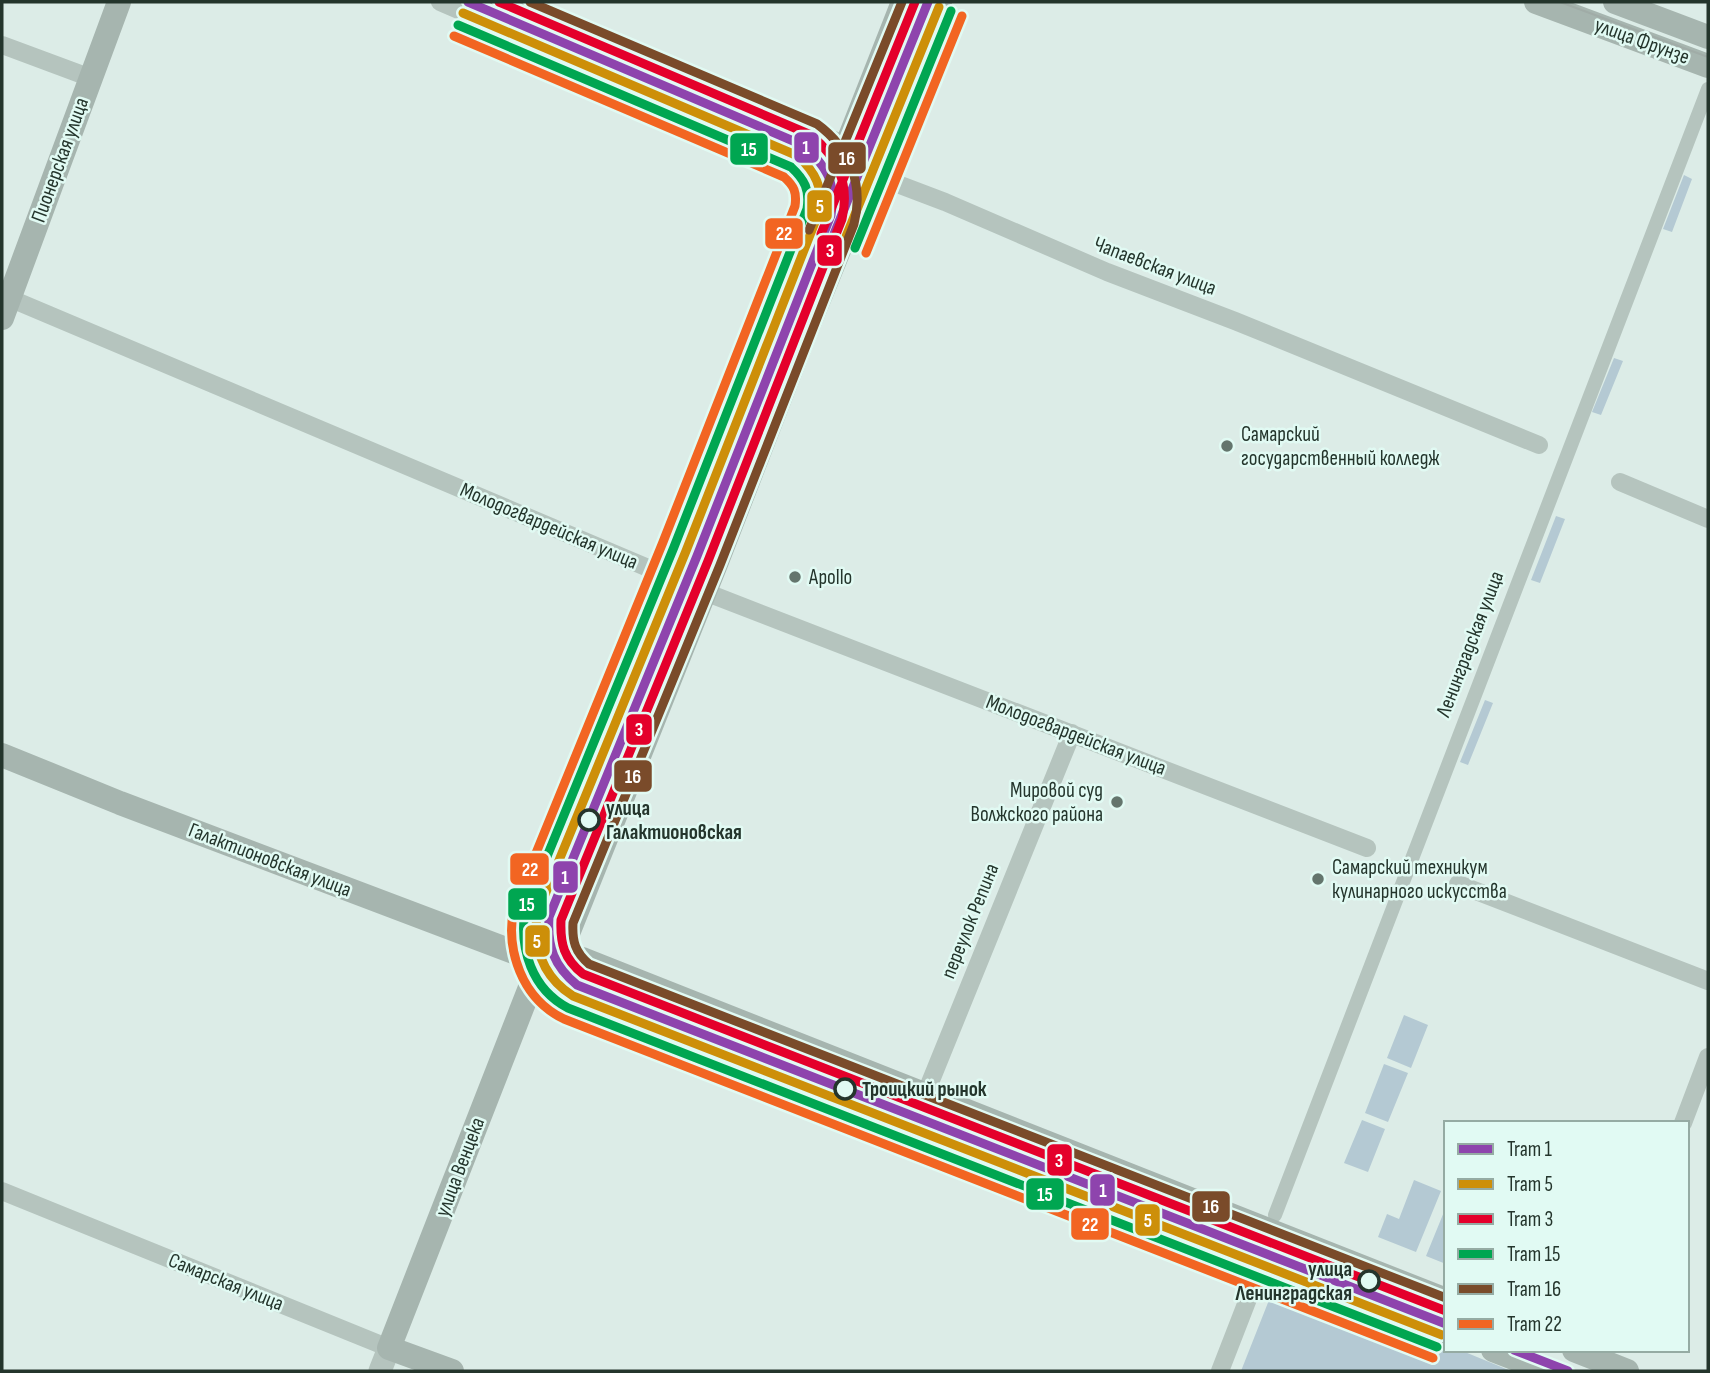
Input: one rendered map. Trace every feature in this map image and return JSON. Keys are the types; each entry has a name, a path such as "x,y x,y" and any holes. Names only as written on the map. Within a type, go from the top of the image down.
{"main road":[{"name":"Пионерская улица","path":"4,304 119,2"},
{"name":"улица Венцека","path":"540,962 536,922 903,2"},
{"name":"улица Венцека","path":"390,1348 540,962 567,936 805,334 877,175 940,2"},
{"name":"улица Фрунзе","path":"1536,2 1708,66"},
{"name":"улица Фрунзе","path":"1615,2 1708,37"},
{"name":"Галактионовская улица","path":"2,755 120,803 540,962 582,959 924,1094 1274,1223 1444,1299"},
{"name":"Галактионовская улица","path":"540,962 564,991 1262,1264 1444,1331"},
{"name":"Самарская улица","path":"390,1348 452,1371"},
{"path":"1498,1352 1547,1371"},
{"path":"1586,1357 1627,1371"}],"street":[{"name":"Чапаевская улица","path":"440,2 835,173 877,175 1107,272 1539,445"},
{"name":"Чапаевская улица","path":"515,2 847,147 877,175"},
{"path":"2,45 91,78"},
{"name":"Ленинградская улица","path":"1220,1371 1262,1264 1274,1223 1708,89"},
{"name":"Молодогвардейская улица","path":"4,304 705,592 1367,848"},
{"path":"1620,482 1708,519"},
{"name":"переулок Репина","path":"912,1127 1072,733"},
{"path":"1458,884 1708,981"},
{"path":"1684,1121 1708,1057"},
{"name":"Самарская улица","path":"2,1191 390,1348"},
{"name":"улица Венцека","path":"380,1371 390,1348"}],"shaded area":[{"path":"1684,175 1692,179 1672,232 1663,229"},
{"path":"1614,358 1623,361 1601,415 1592,412"},
{"path":"1556,516 1565,519 1540,583 1531,580"},
{"path":"1485,700 1493,703 1468,765 1460,762"},
{"path":"1404,1015 1428,1025 1411,1068 1387,1058"},
{"path":"1384,1064 1408,1073 1388,1122 1365,1113"},
{"path":"1362,1120 1385,1129 1368,1172 1344,1163"},
{"path":"1414,1180 1441,1191 1416,1252 1378,1237 1387,1214 1399,1219"},
{"path":"1444,1212 1444,1263 1426,1256"},
{"path":"1298,1284 1444,1344 1444,1352 1465,1352 1511,1371 1241,1371 1271,1295 1278,1288"}],"tram line":[{"name":"1","path":"468,2 805,146 825,169 832,194 831,215 697,556 549,917 551,947 563,971 577,985 1444,1323"},
{"path":"490,2 656,74 681,93"},
{"name":"3","path":"499,2 811,135 835,162 840,172 844,194 842,219 708,561 561,920 561,936 571,963 583,974 1444,1310"},
{"name":"16","path":"530,2 817,124 838,144 846,156 852,168 857,195 854,224 720,565 573,923 574,941 580,955 589,964 1444,1297"},
{"name":"16","path":"809,230 902,2"},
{"name":"3","path":"821,234 915,2"},
{"path":"831,215 916,2"},
{"name":"1","path":"832,239 928,2"},
{"path":"1560,2 1708,57"},
{"name":"5","path":"843,244 939,7"},
{"name":"15","path":"855,248 951,11"},
{"name":"5","path":"463,13 798,156 814,175 820,195 819,212 686,551 537,914 539,950 547,971 573,996 1442,1335"},
{"name":"22","path":"866,253 962,16"},
{"name":"15","path":"458,25 791,167 803,181 808,196 807,209 674,547 525,910 526,953 545,990 568,1008 1437,1347"},
{"name":"22","path":"454,36 784,177 792,186 796,197 795,206 663,542 514,907 512,940 520,972 527,986 549,1010 564,1019 1433,1358"},
{"path":"805,146 838,151 847,149 863,141 880,123"},
{"name":"1","path":"1519,1352 1568,1371"}],"place":[{"name":"Самарский государственный колледж","path":"1227,446"},
{"name":"Apollo","path":"795,577"},
{"name":"Мировой суд Волжского района","path":"1117,802"},
{"name":"улица Галактионовская","path":"589,820"},
{"name":"Самарский техникум кулинарного искусства","path":"1318,879"},
{"name":"Троицкий рынок","path":"845,1089"},
{"name":"улица Ленинградская","path":"1369,1281"}]}
